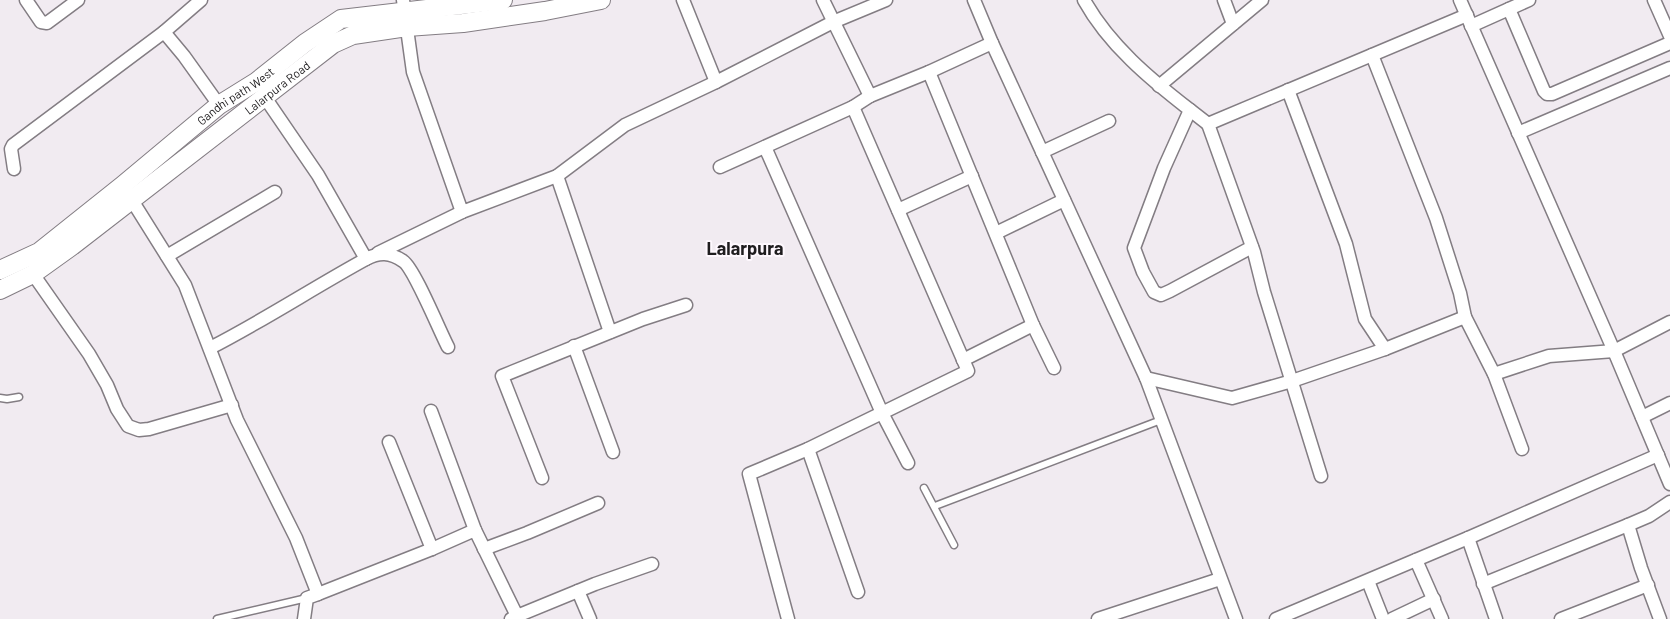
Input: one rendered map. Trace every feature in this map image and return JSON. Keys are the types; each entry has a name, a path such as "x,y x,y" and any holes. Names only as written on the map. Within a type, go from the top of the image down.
{"street":[{"path":"26,0 41,22 47,23 78,0"},
{"path":"14,169 13,145 164,32 201,0"},
{"name":"Gandhi path West","path":"0,270 39,252 127,192 219,104 256,82 305,43 341,19 503,0"},
{"name":"Lalarpura Road","path":"0,290 33,274 72,246 127,192 264,96 333,44 405,13 463,24 544,6 601,0"},
{"path":"682,0 716,82"},
{"path":"823,0 870,96"},
{"path":"210,348 240,333 322,283 372,256 462,212 557,176 625,125 716,82 833,22 886,0"},
{"path":"974,0 1146,378 1236,619"},
{"path":"1084,0 1094,17 1136,66 1208,124 1252,247 1321,476"},
{"path":"1224,0 1233,24"},
{"path":"1159,86 1262,0"},
{"path":"1460,0 1614,351 1670,484"},
{"path":"1208,124 1372,55 1469,20 1509,9 1529,0"},
{"path":"1654,0 1670,36"},
{"path":"1509,9 1544,91 1547,94 1552,94 1670,42"},
{"path":"405,13 413,72 462,212"},
{"path":"164,32 219,104"},
{"path":"720,167 853,107 870,96 992,43"},
{"path":"1372,55 1436,218 1460,292 1466,318 1494,374 1522,449"},
{"path":"1518,133 1670,68"},
{"path":"929,72 1033,325 1054,368"},
{"path":"1288,90 1346,244 1365,320 1385,349"},
{"path":"264,96 372,256"},
{"path":"788,619 749,474 808,449 968,371 853,107"},
{"path":"1190,110 1164,168 1134,248 1143,272 1154,292 1161,295 1252,247"},
{"path":"1042,152 1108,121"},
{"path":"765,147 882,413 908,463"},
{"path":"557,176 610,332"},
{"path":"898,210 972,176"},
{"path":"127,192 185,285 232,405 296,538 312,596 304,619"},
{"path":"167,256 275,192"},
{"path":"996,234 1064,200"},
{"path":"372,256 390,255 404,261 412,273 448,347"},
{"path":"33,274 89,354 107,385 117,409 128,426 139,430 149,429 232,405"},
{"path":"542,478 502,376 610,332 686,305"},
{"path":"1146,378 1232,398 1292,381 1385,349 1466,318"},
{"path":"1494,374 1549,356 1614,351 1670,322"},
{"path":"963,360 1033,325"},
{"path":"574,346 613,452"},
{"path":"1642,417 1670,403"},
{"path":"431,411 475,530 514,618 578,591 652,564"},
{"path":"389,442 432,549"},
{"path":"808,449 858,592"},
{"path":"1276,619 1658,455"},
{"path":"1483,584 1649,516 1670,502"},
{"path":"484,549 598,503"},
{"path":"1628,525 1660,619"},
{"path":"312,596 475,530"},
{"path":"1468,538 1496,619"},
{"path":"1416,560 1442,619"},
{"path":"1098,619 1220,579"},
{"path":"1368,580 1383,619"},
{"path":"1561,619 1648,585"},
{"path":"578,591 590,619"},
{"path":"1392,619 1434,599"}],"lane":[{"path":"0,398 7,400 18,397"},
{"path":"935,506 1161,420"},
{"path":"924,488 954,545"},
{"path":"217,619 312,596"}],"district":[{"name":"Lalarpura","path":"745,248"}]}
